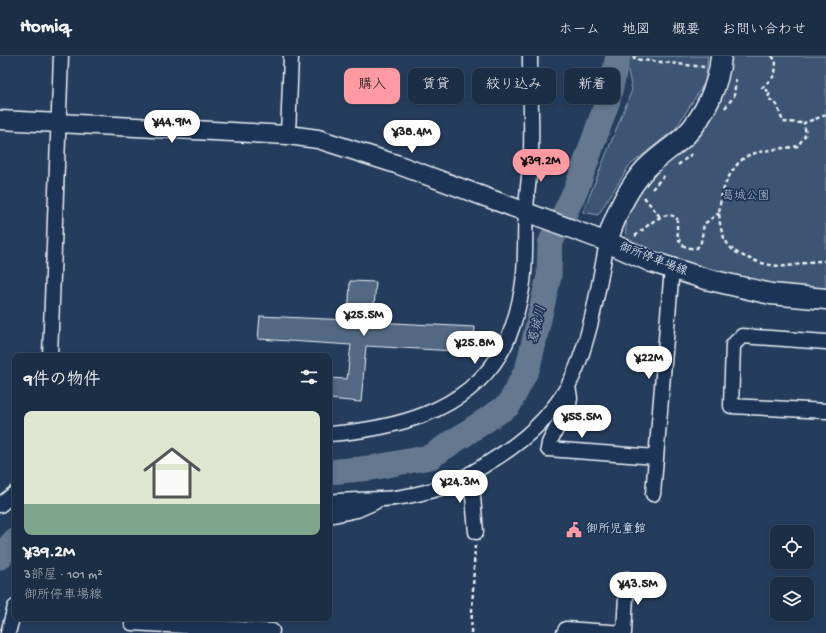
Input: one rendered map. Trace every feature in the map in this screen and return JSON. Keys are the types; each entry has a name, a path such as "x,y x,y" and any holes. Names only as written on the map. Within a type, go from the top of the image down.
{"main road":[{"name":"御所停車場線","path":"721,62 714,88 704,110 686,135 642,173 623,199 599,239 652,262 706,279 771,294 826,299"}],"street":[{"path":"50,353 60,56"},
{"path":"288,135 291,56"},
{"path":"332,434 390,426 431,413 462,396 483,376 500,354 514,323 524,280 532,213 530,56"},
{"path":"0,120 288,135 318,139 396,164 599,239 590,325 568,386 551,410 511,449 471,473 439,489 381,499 358,499 332,502"},
{"path":"652,494 672,268"},
{"path":"826,342 742,336 733,345 731,406 826,411"},
{"path":"568,386 570,398 569,404 549,443 548,449 656,457"},
{"path":"471,473 476,532"},
{"path":"0,504 12,495"},
{"path":"332,515 356,510 381,499"},
{"path":"564,633 566,629 624,632 627,579"},
{"path":"8,633 12,618"},
{"path":"132,623 273,627"}],"path":[{"path":"635,56 634,59 721,62"},
{"path":"772,56 776,61 775,75 762,88 770,92 768,98 778,105 783,122 804,123 826,115"},
{"path":"804,123 806,134 798,146 760,152 745,158 730,177 723,189 719,213 724,238 732,250 750,259 778,267 818,260 826,261"},
{"path":"627,251 633,238 660,217 668,214 677,218 677,234 680,243 689,249 697,248 701,242 704,224 719,213"},
{"path":"472,633 476,532"}],"green space":[{"path":"626,56 708,56 705,82 676,128 629,166 598,215 583,212 632,90"},
{"name":"葛城公園","path":"730,56 826,56 826,289 773,287 659,256 625,239 627,215 640,188 702,129"}],"building":[{"path":"350,281 376,282 373,322 475,327 473,352 366,346 361,402 332,399 332,378 347,379 351,345 258,339 260,316 348,320"}],"waterway":[{"name":"葛城川","path":"332,472 371,468 430,457 509,405 528,367 549,276 550,244 577,187 608,100 618,56"},
{"name":"葛城川","path":"0,557 12,543"}],"place":[{"name":"御所児童館","path":"574,530"}]}
